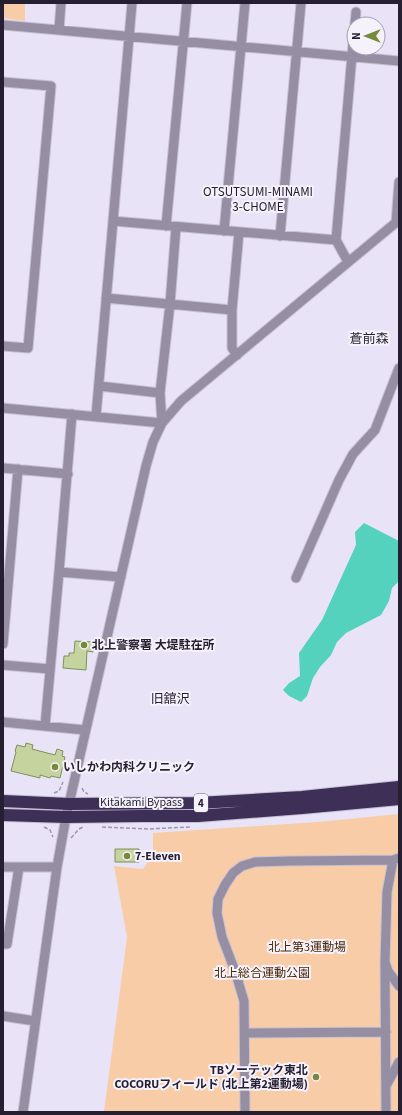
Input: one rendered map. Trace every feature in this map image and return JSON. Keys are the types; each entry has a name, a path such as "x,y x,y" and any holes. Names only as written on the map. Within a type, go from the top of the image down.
{"highway":[{"name":"Kitakami Bypass","path":"3,801 69,804 198,803 302,797 399,787"},
{"name":"Kitakami Bypass","path":"3,815 66,817 198,816 399,799"}],"street":[{"path":"59,30 61,3"},
{"path":"96,416 132,3"},
{"path":"166,226 187,3"},
{"path":"224,231 245,3"},
{"path":"280,236 301,3"},
{"path":"356,12 356,16"},
{"path":"3,25 346,56"},
{"path":"348,262 336,240 352,56 399,61"},
{"path":"3,82 51,86 28,348 3,346"},
{"path":"22,1112 57,867 66,817 85,730 122,577 146,466 153,442 162,422 181,401 397,221 399,182"},
{"path":"113,221 336,240"},
{"path":"162,422 160,393 170,304 176,227"},
{"path":"237,355 232,348 232,310 239,232"},
{"path":"106,298 232,310"},
{"path":"296,578 339,480 353,454 375,430 399,368"},
{"path":"98,386 160,393"},
{"path":"3,408 162,422"},
{"path":"45,726 72,414"},
{"path":"3,468 68,474"},
{"path":"3,644 18,469"},
{"path":"59,572 122,577"},
{"path":"3,665 50,669"},
{"path":"3,722 85,730"},
{"path":"245,1112 244,1001 222,937 217,913 218,899 225,885 233,873 242,866 255,862 396,859 387,892 386,1112"},
{"path":"3,866 57,867"},
{"path":"3,944 6,944 19,867"},
{"path":"386,962 388,972 399,986"},
{"path":"3,1016 36,1021"},
{"path":"245,1033 386,1032"},
{"path":"386,1085 399,1062"}],"path":[{"path":"44,827 50,830 54,840"}],"green space":[{"path":"3,3 25,3 25,21 3,18"},
{"name":"北上総合運動公園","path":"399,814 399,1112 104,1112 127,937 114,866 143,869 153,855 153,833 317,822"}],"shaded area":[{"path":"364,523 399,541 399,581 392,588 389,601 381,615 346,633 337,642 331,655 320,667 313,678 307,696 301,702 289,696 283,690 289,683 300,676 299,653 322,620 356,545 355,532"}],"building":[{"path":"75,641 93,642 93,652 87,651 86,670 63,668 64,656 69,656 69,653 74,653"},
{"path":"26,743 33,745 32,749 55,755 57,749 63,751 62,756 65,757 60,778 51,776 50,778 40,775 40,778 11,771 17,745 25,747"},
{"name":"7-Eleven","path":"115,849 139,849 139,862 115,862"}],"place":[{"name":"北上警察署 大堤駐在所","path":"84,645"},
{"name":"いしかわ内科クリニック","path":"55,767"},
{"name":"7-Eleven","path":"127,856"},
{"name":"TBソーテック東北 COCORUフィールド (北上第2運動場)","path":"316,1077"}],"district":[{"name":"OTSUTSUMI-MINAMI 3-CHOME","path":"258,200"},
{"name":"蒼前森","path":"369,339"},
{"name":"旧舘沢","path":"170,699"}],"park label":[{"name":"北上第3運動場","path":"307,947"}]}
